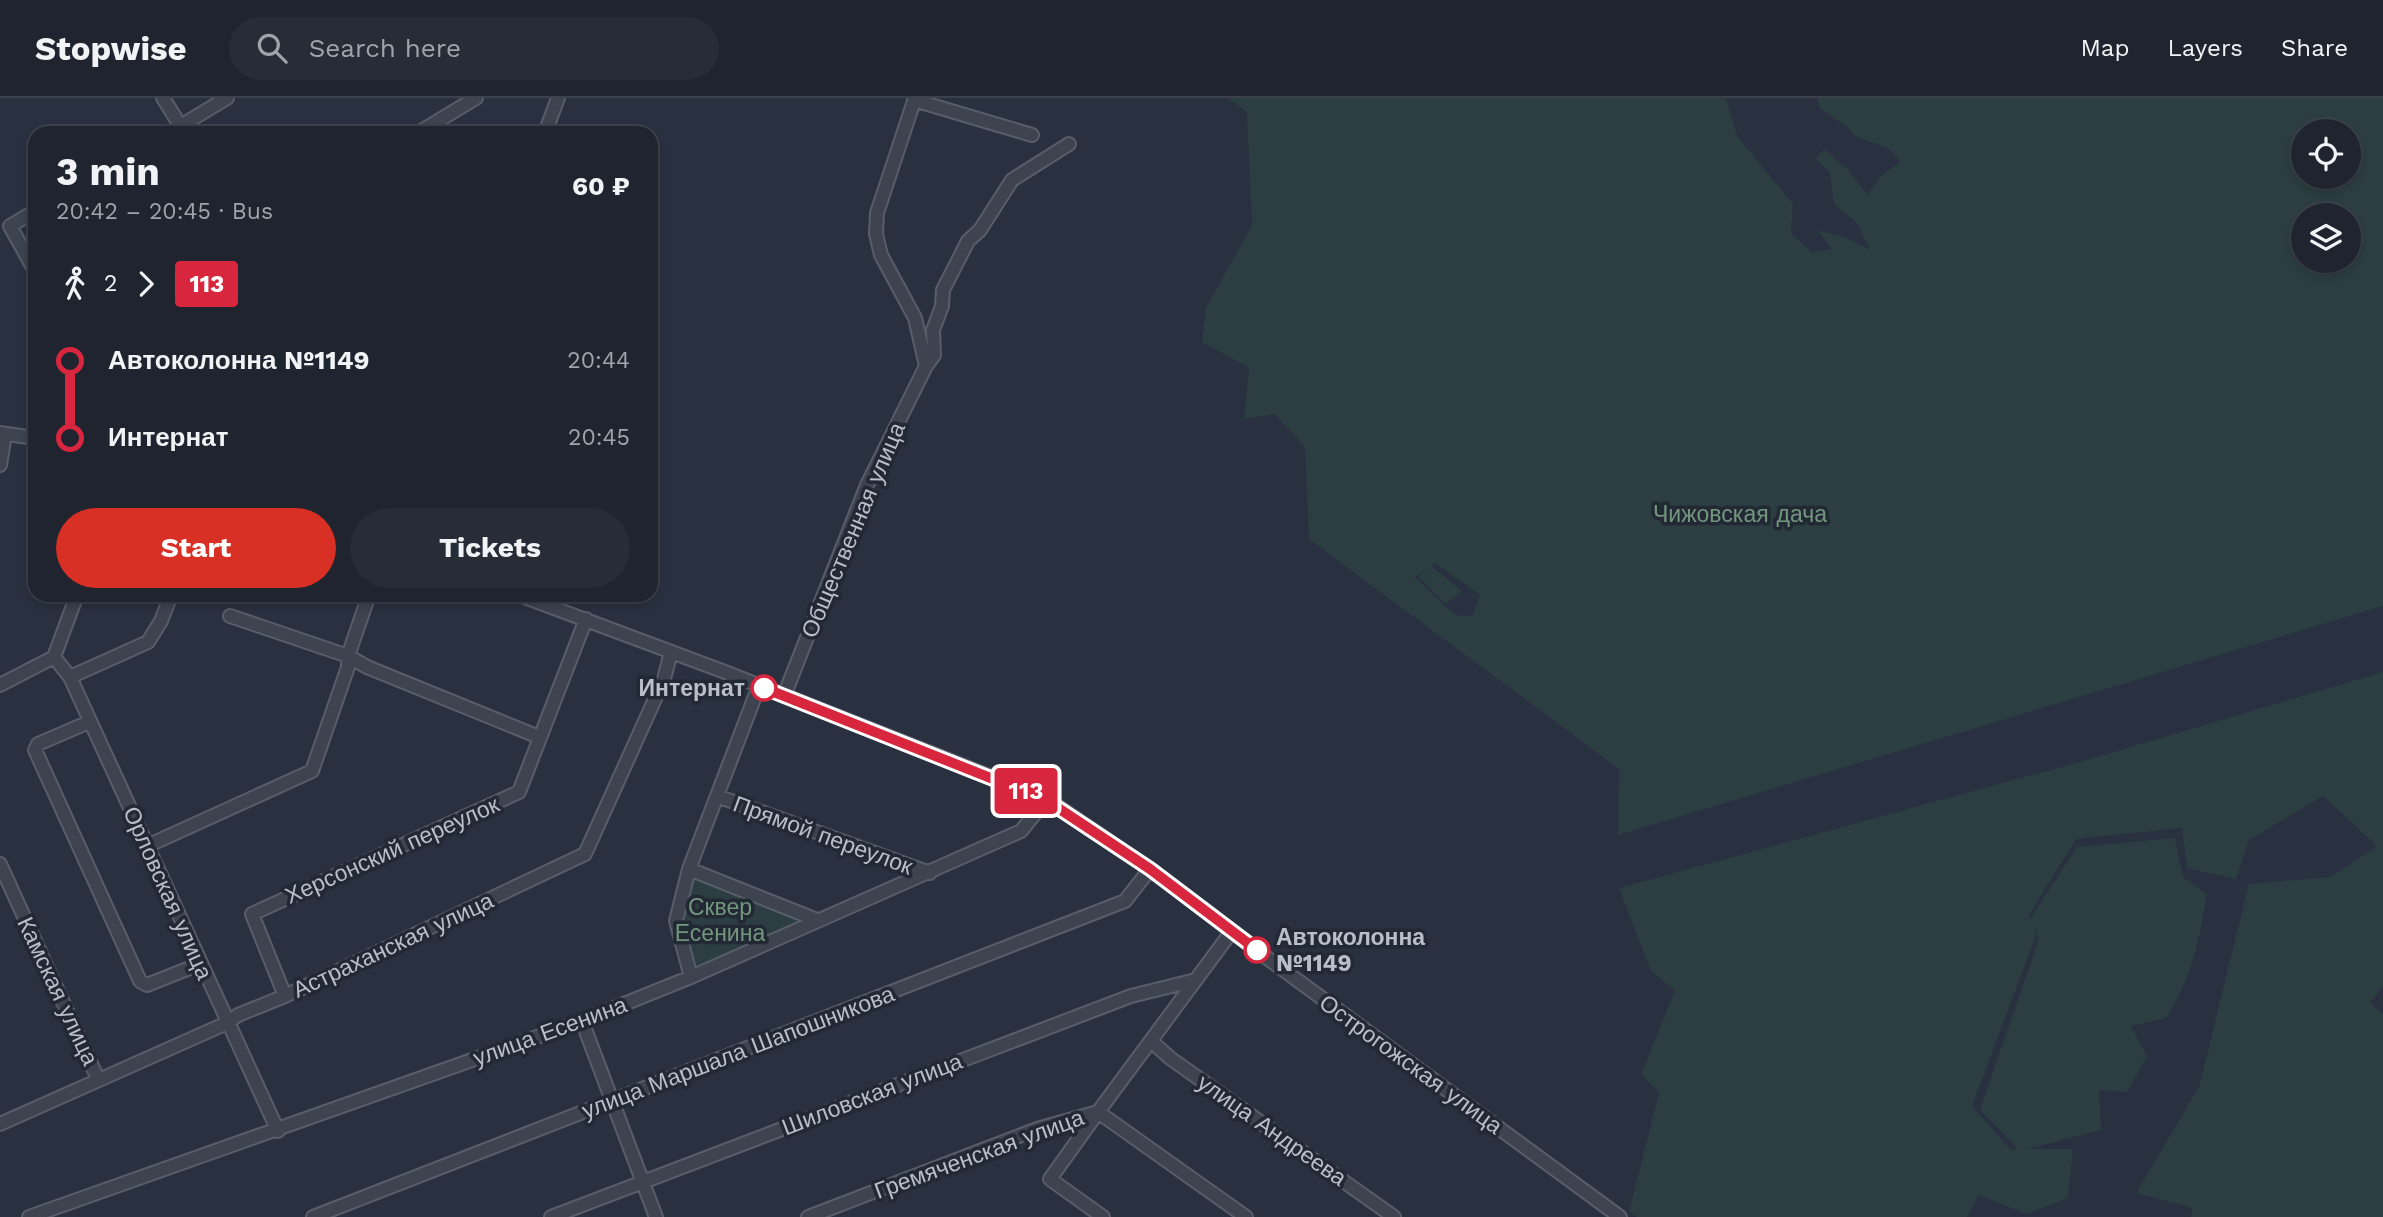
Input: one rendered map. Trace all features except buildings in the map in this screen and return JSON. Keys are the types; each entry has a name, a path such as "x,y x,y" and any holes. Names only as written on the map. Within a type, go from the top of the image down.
{"street":[{"path":"163,98 180,126"},
{"path":"188,126 227,98"},
{"path":"429,126 475,98"},
{"path":"548,126 558,98"},
{"path":"926,366 915,318 881,255 876,234 877,213 915,99 1032,135"},
{"name":"Общественная улица","path":"784,696 862,497 926,366 934,355 933,330 942,306 943,290 968,242 980,230 1012,180 1069,144"},
{"path":"28,215 10,226 28,258"},
{"path":"0,465 2,434 28,437"},
{"path":"0,685 54,657 74,602"},
{"path":"70,677 148,642 168,602"},
{"path":"148,846 312,771 348,667 348,656 367,602"},
{"name":"Острогожская улица","path":"539,602 760,686 1046,800 1150,869 1620,1217"},
{"path":"230,616 348,656 367,667 539,737"},
{"name":"Херсонский переулок","path":"285,996 252,914 519,792 586,619"},
{"name":"Астраханская улица","path":"0,1124 227,1023 238,1015 285,996 584,854 664,678 671,652"},
{"name":"Орловская улица","path":"54,657 70,677 278,1131"},
{"path":"691,977 676,921 689,869 760,686"},
{"path":"89,722 38,744 35,750 141,981 147,985 201,964"},
{"name":"Прямой переулок","path":"717,796 930,873"},
{"name":"улица Есенина","path":"29,1217 278,1131 582,1021 691,977 1021,831 1046,800"},
{"name":"Камская улица","path":"0,864 98,1079"},
{"path":"689,869 817,920"},
{"name":"улица Маршала Шапошникова","path":"313,1217 1125,901 1150,869"},
{"name":"Гремяченская улица","path":"807,1217 1037,1129 1098,1112 1232,931"},
{"name":"Шиловская улица","path":"551,1217 1131,996 1196,980"},
{"path":"582,1021 656,1217"},
{"name":"улица Андреева","path":"1151,1041 1170,1058 1394,1217"},
{"path":"1103,1217 1049,1179 1098,1112 1246,1217"}],"green space":[{"name":"Чижовская дача","path":"1228,98 1726,98 1737,136 1793,204 1791,234 1812,252 1832,249 1817,230 1844,237 1870,250 1857,223 1834,204 1830,173 1816,159 1824,149 1849,171 1867,195 1883,174 1900,162 1890,149 1855,136 1820,108 1817,98 2383,98 2383,606 1618,835 1619,769 1309,539 1305,447 1275,414 1244,419 1249,368 1202,342 1206,308 1252,225 1247,112","holes":["1435,563 1480,595 1472,616 1455,615 1415,577 1428,568 1418,577 1446,604 1462,591 1431,566"]},
{"path":"2383,672 2383,987 2370,1002 2383,1014 2383,1217 2191,1217 2192,1208 2136,1193 2199,1087 2249,884 2331,877 2377,846 2323,796 2249,840 2236,879 2187,868 2182,828 2076,839 2029,915 2030,919 2077,847 2175,838 2183,877 2207,895 2193,959 2183,988 2166,1018 2131,1026 2147,1057 2127,1092 2099,1090 2101,1130 2027,1149 2073,1149 2068,1198 2026,1214 1979,1195 1967,1217 1637,1217 1629,1212 1659,1093 1641,1074 1675,991 1651,971 1619,888 2080,762","holes":["2031,921 2039,939 1980,1110 2018,1149 2011,1150 1972,1106 2036,935"]},
{"name":"Сквер Есенина","path":"694,873 807,919 700,965 692,964 685,913"}],"bus line":[{"name":"113","path":"764,688 1046,800 1150,869 1257,950"}],"place":[{"name":"Интернат","path":"764,688"},
{"name":"Автоколонна №1149","path":"1257,950"}]}
